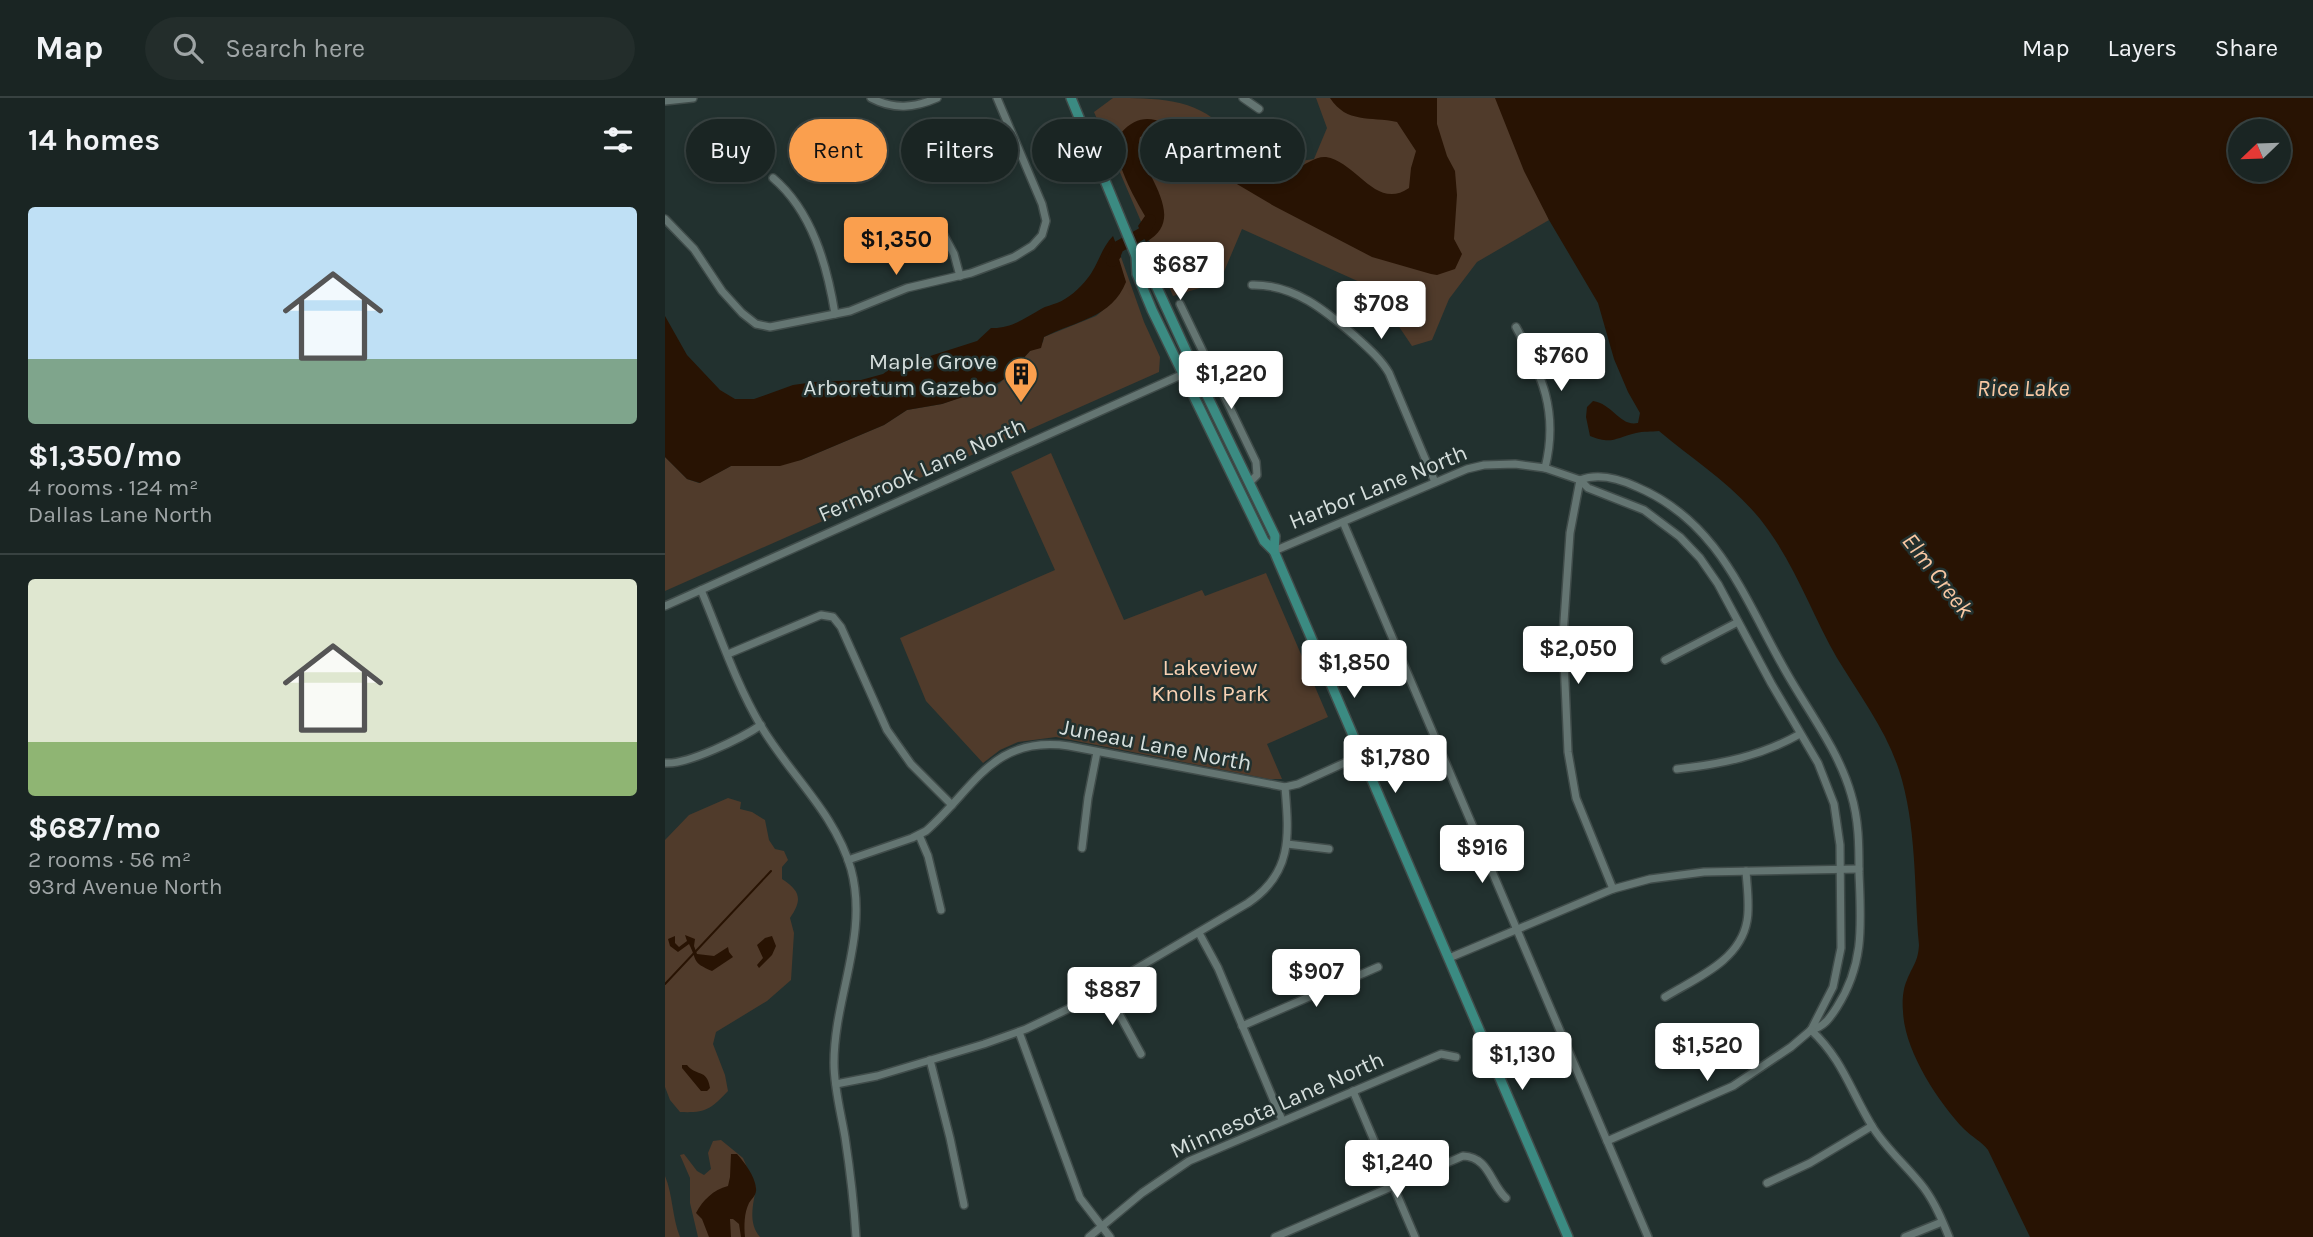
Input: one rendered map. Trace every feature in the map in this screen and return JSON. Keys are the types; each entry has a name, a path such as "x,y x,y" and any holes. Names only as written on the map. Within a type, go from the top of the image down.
{"main road":[{"path":"1071,98 1136,256 1137,274 1182,375 1264,541 1274,551 1568,1237"},
{"path":"1136,256 1148,268 1250,482 1275,537 1274,551"}],"street":[{"path":"665,100 693,98"},
{"path":"871,98 887,106 902,107 917,106 937,98"},
{"path":"665,219 694,249 732,303 756,324 770,327 867,306 907,288 960,276 1014,257 1038,241 1045,229 1045,213 996,98"},
{"path":"1243,98 1259,109"},
{"path":"775,180 787,190 803,213 827,269 835,314"},
{"path":"939,226 954,254 960,276"},
{"path":"1252,285 1274,286 1312,302 1382,362 1435,482"},
{"path":"1180,304 1256,462 1257,475 1250,482"},
{"path":"1516,327 1538,369 1548,401 1551,434 1545,468"},
{"name":"Fernbrook Lane North","path":"665,606 1208,363"},
{"name":"Harbor Lane North","path":"1274,551 1435,482 1484,465 1515,464 1545,468 1580,480"},
{"path":"1580,480 1590,476 1630,484 1658,497 1708,538 1728,565 1844,773 1857,818 1860,941 1849,987 1834,1012 1821,1027 1811,1030 1733,1086 1607,1141"},
{"path":"1580,480 1588,488 1644,510 1681,537 1713,575 1823,773 1834,804 1840,845 1842,948 1833,987 1811,1030"},
{"path":"1580,480 1570,533 1563,636 1568,752 1576,798 1612,889"},
{"path":"1343,522 1648,1237"},
{"path":"701,590 761,725 834,829 848,860 854,882 857,920 835,1041 836,1084 851,1175 856,1237"},
{"path":"729,654 821,615 837,620 876,709 897,746 952,805"},
{"path":"1665,660 1738,622"},
{"path":"1771,683 1787,675"},
{"path":"665,763 678,762 720,746 761,725"},
{"path":"1677,769 1755,755 1800,734"},
{"name":"Juneau Lane North","path":"848,860 919,835 932,826 991,764 1023,748 1054,744 1285,787 1298,784 1362,755"},
{"path":"1082,848 1097,752"},
{"path":"836,1084 865,1080 1019,1032 1061,1013 1105,988 1199,933 1262,892 1280,870 1287,844 1285,787"},
{"path":"919,835 928,856 941,910"},
{"path":"1287,844 1329,849"},
{"path":"1449,958 1612,889 1638,881 1677,874 1859,869"},
{"path":"1665,997 1718,965 1737,946 1747,921 1746,871"},
{"path":"1199,933 1218,968 1282,1120"},
{"path":"1242,1026 1378,967"},
{"path":"1105,988 1141,1054"},
{"path":"1811,1030 1836,1058 1872,1126 1924,1188 1949,1237"},
{"path":"1019,1032 1080,1198 1110,1237"},
{"name":"Minnesota Lane North","path":"1089,1237 1142,1192 1208,1152 1441,1054 1456,1057"},
{"path":"930,1060 964,1205"},
{"path":"1353,1091 1415,1237"},
{"path":"1767,1182 1810,1163 1872,1126"},
{"path":"1275,1237 1456,1158 1471,1157 1483,1164 1496,1189 1506,1198"},
{"path":"1905,1237 1942,1222"}],"green space":[{"path":"1113,98 1144,98 1188,105 1213,119 1140,119 1140,182 1305,182 1305,160 1314,159 1327,128 1316,98 1498,98 1549,220 1477,262 1449,299 1432,340 1412,346 1373,288 1242,229 1223,274 1210,285 1173,296 1124,182 1126,119 1097,119 1094,112"},
{"path":"1121,257 1144,322 1160,357 1159,372 665,591 665,457 687,479 699,483 731,466 763,466 801,460 884,425 907,410 942,404 999,384 1030,351 1043,342 1044,337 1096,316 1102,311 1110,298 1118,259"},
{"name":"Lakeview Knolls Park","path":"1051,453 1124,620 1202,590 1205,596 1266,573 1328,717 1267,744 1282,779 1269,779 1056,737 1018,742 1000,750 983,763 926,701 900,638 1055,570 1011,472"},
{"path":"728,798 741,802 740,809 765,820 769,840 775,849 784,851 788,860 782,867 782,879 793,887 798,896 797,906 790,918 794,933 791,980 767,1001 716,1032 713,1044 728,1091 707,1109 680,1112 670,1100 665,1087 665,840 689,815"},
{"path":"721,1140 743,1158 756,1188 753,1220 760,1237 698,1237 690,1203 690,1178 680,1155 684,1154 697,1171 704,1175 711,1169 708,1153 713,1141"},
{"path":"665,1176 675,1222 680,1237 665,1237"}],"water":[{"path":"1330,98 1437,98 1437,124 1447,156 1455,171 1457,195 1454,239 1462,254 1455,269 1437,275 1372,257 1233,182 1305,182 1305,164 1326,157 1347,167 1376,190 1386,194 1409,188 1416,151 1397,122 1360,118 1337,106"},
{"name":"Rice Lake","path":"1495,98 2313,98 2313,1237 2030,1237 1988,1150 1964,1129 1944,1105 1924,1074 1909,1042 1903,1003 1905,987 1919,945 1909,813 1894,755 1837,658 1779,546 1745,502 1659,431 1639,432 1613,440 1590,436 1586,417 1587,407 1593,401 1606,406 1626,422 1638,423 1640,413 1614,359 1598,303 1549,220 1524,171"},
{"path":"1140,120 1140,182 1154,182 1163,204 1164,218 1159,231 1146,242 1138,226 1145,216 1126,179 1126,128"},
{"path":"1113,236 1126,282 1112,304 1091,317 1044,337 1041,348 1030,351 1006,378 987,389 942,404 907,410 884,425 801,460 780,466 731,466 700,483 687,479 665,457 665,316 687,355 720,390 735,399 754,399 793,385 861,380 883,374 898,363 977,341 991,328 1011,325 1065,299 1087,279"},
{"path":"685,935 695,939 697,954 714,956 728,947 733,957 712,971 705,968 696,960 689,944 678,952 670,946 668,939 675,936 675,943 679,947 687,941"},
{"path":"772,936 776,946 772,955 759,968 757,965 763,958 757,945"},
{"path":"682,1065 704,1075 710,1088 701,1091"},
{"path":"731,1154 737,1154 746,1165 756,1188 746,1211 745,1237 741,1237 739,1224 730,1219 731,1237 709,1237 702,1219 696,1213 709,1196 728,1186"}],"waterway":[{"name":"Elm Creek","path":"1112,261 1118,247 1143,233 1150,220"},
{"path":"665,984 771,871"}],"place":[{"name":"Maple Grove Arboretum Gazebo","path":"1021,404"}]}
